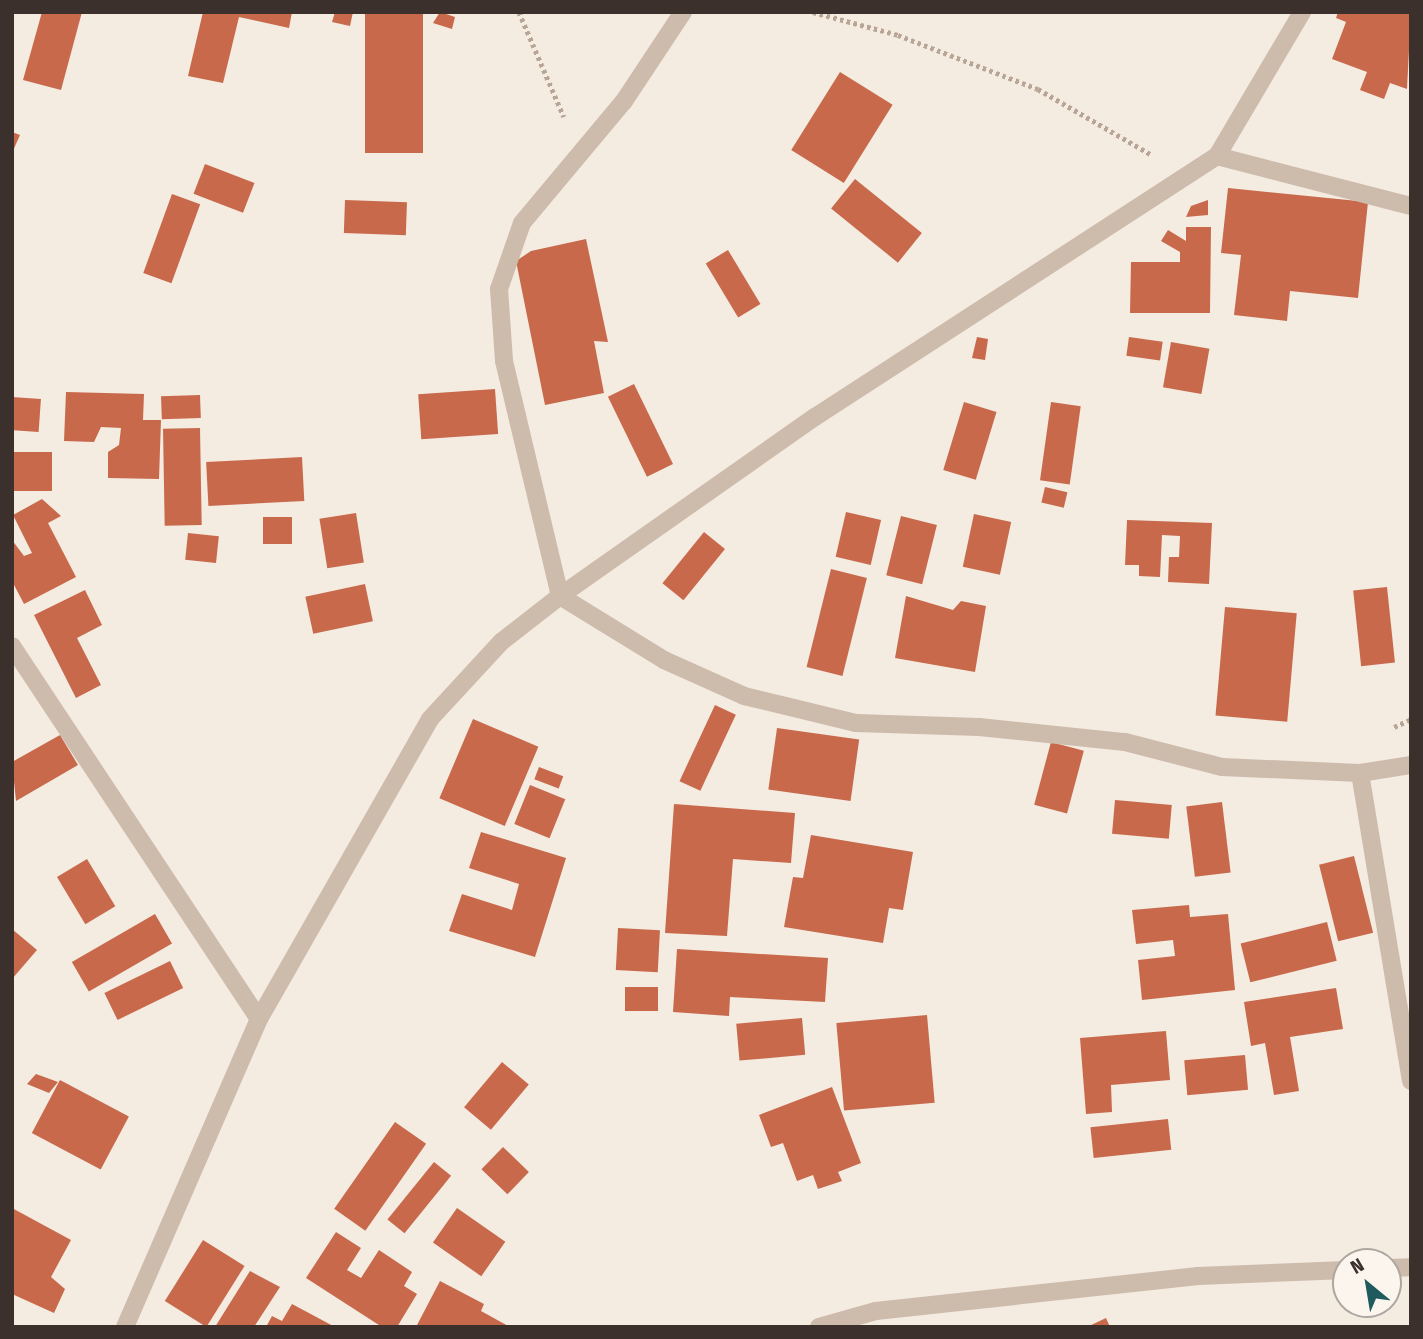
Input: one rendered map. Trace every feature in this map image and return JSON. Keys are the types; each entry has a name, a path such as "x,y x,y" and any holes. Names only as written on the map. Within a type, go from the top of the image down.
{"street":[{"path":"683,12 580,156 523,223 499,289 503,360 560,596 664,660 744,696 856,723 979,727 1125,742 1222,767 1360,773 1411,765"},
{"path":"125,1327 259,1019 430,719 501,642 560,596 815,417 1190,178 1217,156 1302,12"},
{"path":"1217,156 1411,206"},
{"path":"12,646 259,1019"},
{"path":"1360,773 1411,1081"},
{"path":"819,1327 890,1309 1198,1276 1332,1271"}],"path":[{"path":"519,12 580,156"},
{"path":"813,12 898,35 1038,89 1190,178"}],"building":[{"path":"42,12 82,12 61,90 23,80"},
{"path":"203,12 292,12 289,28 239,17 223,83 188,76"},
{"path":"335,12 353,12 350,26 332,22"},
{"path":"365,12 423,12 423,153 365,153"},
{"path":"440,12 455,17 452,29 433,23"},
{"path":"1338,12 1411,12 1407,89 1390,83 1384,99 1360,90 1367,72 1332,59 1346,22 1336,18"},
{"path":"840,72 893,105 844,183 791,150"},
{"path":"12,132 20,135 12,153"},
{"path":"205,164 254,183 243,213 194,194"},
{"path":"855,179 922,233 898,263 831,209"},
{"path":"1228,188 1368,202 1358,298 1290,291 1287,321 1234,315 1241,255 1221,253"},
{"path":"172,194 200,204 171,283 143,273"},
{"path":"345,200 407,202 406,235 344,233"},
{"path":"1208,200 1208,215 1186,217 1191,206"},
{"path":"1186,227 1211,227 1210,313 1130,313 1131,262 1180,262 1180,252 1161,241 1168,230 1186,241"},
{"path":"586,239 608,342 594,341 604,393 545,405 516,261 531,251"},
{"path":"728,250 760,304 738,317 706,263"},
{"path":"977,337 988,339 985,360 972,358"},
{"path":"1129,337 1163,342 1160,361 1126,356"},
{"path":"1171,342 1209,349 1201,394 1163,387"},
{"path":"634,384 673,464 647,477 608,397"},
{"path":"495,389 498,434 421,439 418,394"},
{"path":"66,392 144,394 143,420 161,420 159,479 108,478 108,452 119,445 121,428 101,427 94,442 64,441"},
{"path":"200,395 201,418 162,419 161,396"},
{"path":"12,397 41,399 39,432 12,430"},
{"path":"964,402 997,412 976,480 943,470"},
{"path":"1051,402 1081,406 1070,484 1040,480"},
{"path":"200,428 202,525 165,526 163,429"},
{"path":"12,452 52,452 52,491 12,491"},
{"path":"302,457 304,501 208,506 206,462"},
{"path":"1045,487 1067,492 1064,508 1041,503"},
{"path":"42,499 61,516 48,523 76,577 24,604 12,581 12,540 24,556 32,553 13,515"},
{"path":"846,512 881,520 871,565 836,557"},
{"path":"356,513 364,562 327,568 319,519"},
{"path":"974,514 1011,522 1000,575 963,567"},
{"path":"901,516 937,525 922,584 886,575"},
{"path":"263,517 292,517 292,544 263,544"},
{"path":"1127,520 1212,523 1209,584 1168,582 1169,557 1179,557 1180,536 1162,535 1160,577 1139,576 1139,565 1125,565"},
{"path":"704,532 725,549 683,600 662,583"},
{"path":"188,533 219,536 216,563 185,560"},
{"path":"831,569 867,578 842,676 807,667"},
{"path":"365,584 373,621 313,634 305,597"},
{"path":"1387,587 1395,663 1361,666 1353,591"},
{"path":"85,590 102,625 77,638 101,685 76,698 34,615"},
{"path":"906,596 953,610 961,601 986,606 975,672 895,658"},
{"path":"1225,607 1297,613 1287,722 1216,716"},
{"path":"715,705 736,715 700,791 680,781"},
{"path":"473,719 538,747 505,826 439,798"},
{"path":"777,728 859,740 851,801 768,789"},
{"path":"60,735 78,765 16,801 12,762"},
{"path":"1051,742 1084,751 1067,814 1034,805"},
{"path":"539,767 563,776 559,788 534,779"},
{"path":"530,785 565,799 549,838 514,824"},
{"path":"1115,800 1172,805 1169,839 1112,834"},
{"path":"1222,802 1231,872 1195,877 1186,806"},
{"path":"674,804 795,813 791,863 733,859 727,936 665,933"},
{"path":"481,832 566,858 535,957 449,931 462,894 512,910 519,884 469,868"},
{"path":"811,835 913,852 903,910 889,908 883,943 784,927 793,877 803,878"},
{"path":"1354,856 1373,933 1338,941 1319,865"},
{"path":"87,859 115,906 85,924 57,877"},
{"path":"1189,905 1190,917 1228,914 1235,990 1142,1000 1138,960 1175,956 1173,940 1136,944 1132,910"},
{"path":"155,914 172,943 89,991 72,962"},
{"path":"1327,922 1337,961 1250,982 1241,944"},
{"path":"618,928 660,930 658,972 616,970"},
{"path":"12,929 37,950 12,979"},
{"path":"677,949 828,958 825,1002 730,997 729,1016 673,1012"},
{"path":"170,961 183,988 118,1020 104,993"},
{"path":"625,987 658,987 658,1011 625,1011"},
{"path":"1336,988 1343,1029 1290,1037 1299,1091 1274,1095 1265,1043 1251,1046 1244,1002"},
{"path":"927,1015 935,1103 844,1111 836,1023"},
{"path":"802,1018 805,1055 739,1061 736,1024"},
{"path":"1166,1031 1170,1080 1111,1085 1112,1112 1086,1114 1080,1038"},
{"path":"1245,1055 1248,1090 1187,1095 1184,1060"},
{"path":"502,1062 529,1084 491,1130 464,1107"},
{"path":"36,1074 58,1082 49,1093 27,1084"},
{"path":"60,1080 129,1117 101,1170 32,1133"},
{"path":"832,1087 861,1163 838,1172 842,1181 818,1189 813,1175 797,1181 783,1143 771,1147 759,1115"},
{"path":"1168,1119 1171,1150 1094,1158 1090,1127"},
{"path":"395,1122 426,1144 365,1231 334,1209"},
{"path":"503,1147 529,1172 507,1194 481,1169"},
{"path":"434,1162 451,1176 405,1233 387,1220"},
{"path":"12,1208 71,1240 51,1277 65,1289 54,1313 12,1294"},
{"path":"457,1208 505,1242 481,1276 433,1242"},
{"path":"336,1232 361,1248 347,1270 361,1278 379,1250 412,1272 404,1286 417,1294 397,1327 382,1327 306,1278"},
{"path":"203,1240 245,1266 206,1327 165,1301"},
{"path":"250,1271 280,1287 254,1327 215,1327"},
{"path":"440,1281 484,1304 481,1311 510,1327 416,1327"},
{"path":"292,1304 335,1327 266,1327 272,1316 282,1321"},
{"path":"1106,1318 1110,1327 1087,1327"}]}
